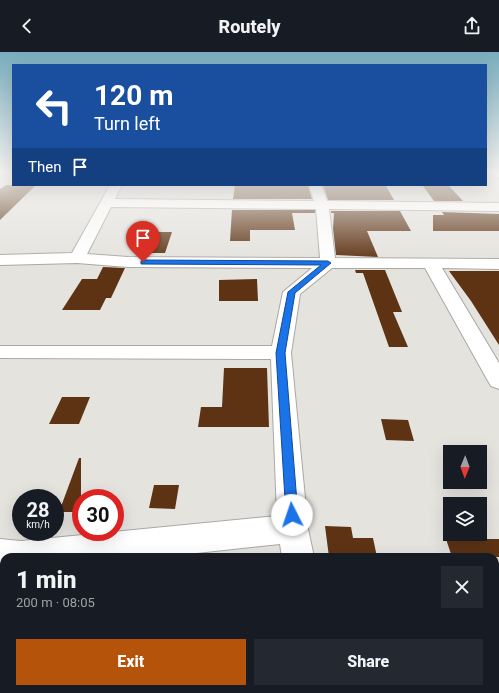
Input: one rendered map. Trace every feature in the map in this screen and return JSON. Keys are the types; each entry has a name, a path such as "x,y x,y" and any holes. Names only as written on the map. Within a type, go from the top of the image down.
{"street":[{"path":"76,258 105,203 499,207"},
{"path":"321,203 328,263"},
{"path":"0,277 8,261 76,258 128,262 499,264"},
{"path":"84,553 295,543 281,353 292,292 328,263"},
{"path":"431,264 499,381"},
{"path":"0,352 281,353"}],"building":[{"path":"0,203 18,203 0,220"},
{"path":"232,210 315,210 315,213 292,213 295,230 250,230 250,241 230,241"},
{"path":"331,211 400,211 411,231 367,231 378,257 336,255 333,228 334,213 331,213"},
{"path":"442,212 499,214 499,231 433,231 433,215 444,215"},
{"path":"145,232 172,232 165,253 136,253"},
{"path":"103,267 125,268 111,298 106,298 100,310 62,310 82,279 97,279"},
{"path":"355,270 385,270 402,312 393,312 408,347 389,347 363,273 356,273"},
{"path":"449,271 499,271 499,345 471,301"},
{"path":"257,279 258,301 219,301 219,280"},
{"path":"224,368 267,368 269,427 198,427 201,407 222,407"},
{"path":"62,397 90,397 79,424 49,424"},
{"path":"381,419 408,420 414,441 386,440"},
{"path":"79,458 81,458 81,489 72,489 72,512 64,512 64,498"},
{"path":"154,485 179,485 175,509 149,508"},
{"path":"325,526 351,527 353,538 373,538 376,553 328,553"},
{"path":"487,539 499,539 499,553 451,553 447,541 487,541"}],"route":[{"path":"143,262 328,263 292,292 281,353 292,515"}]}
